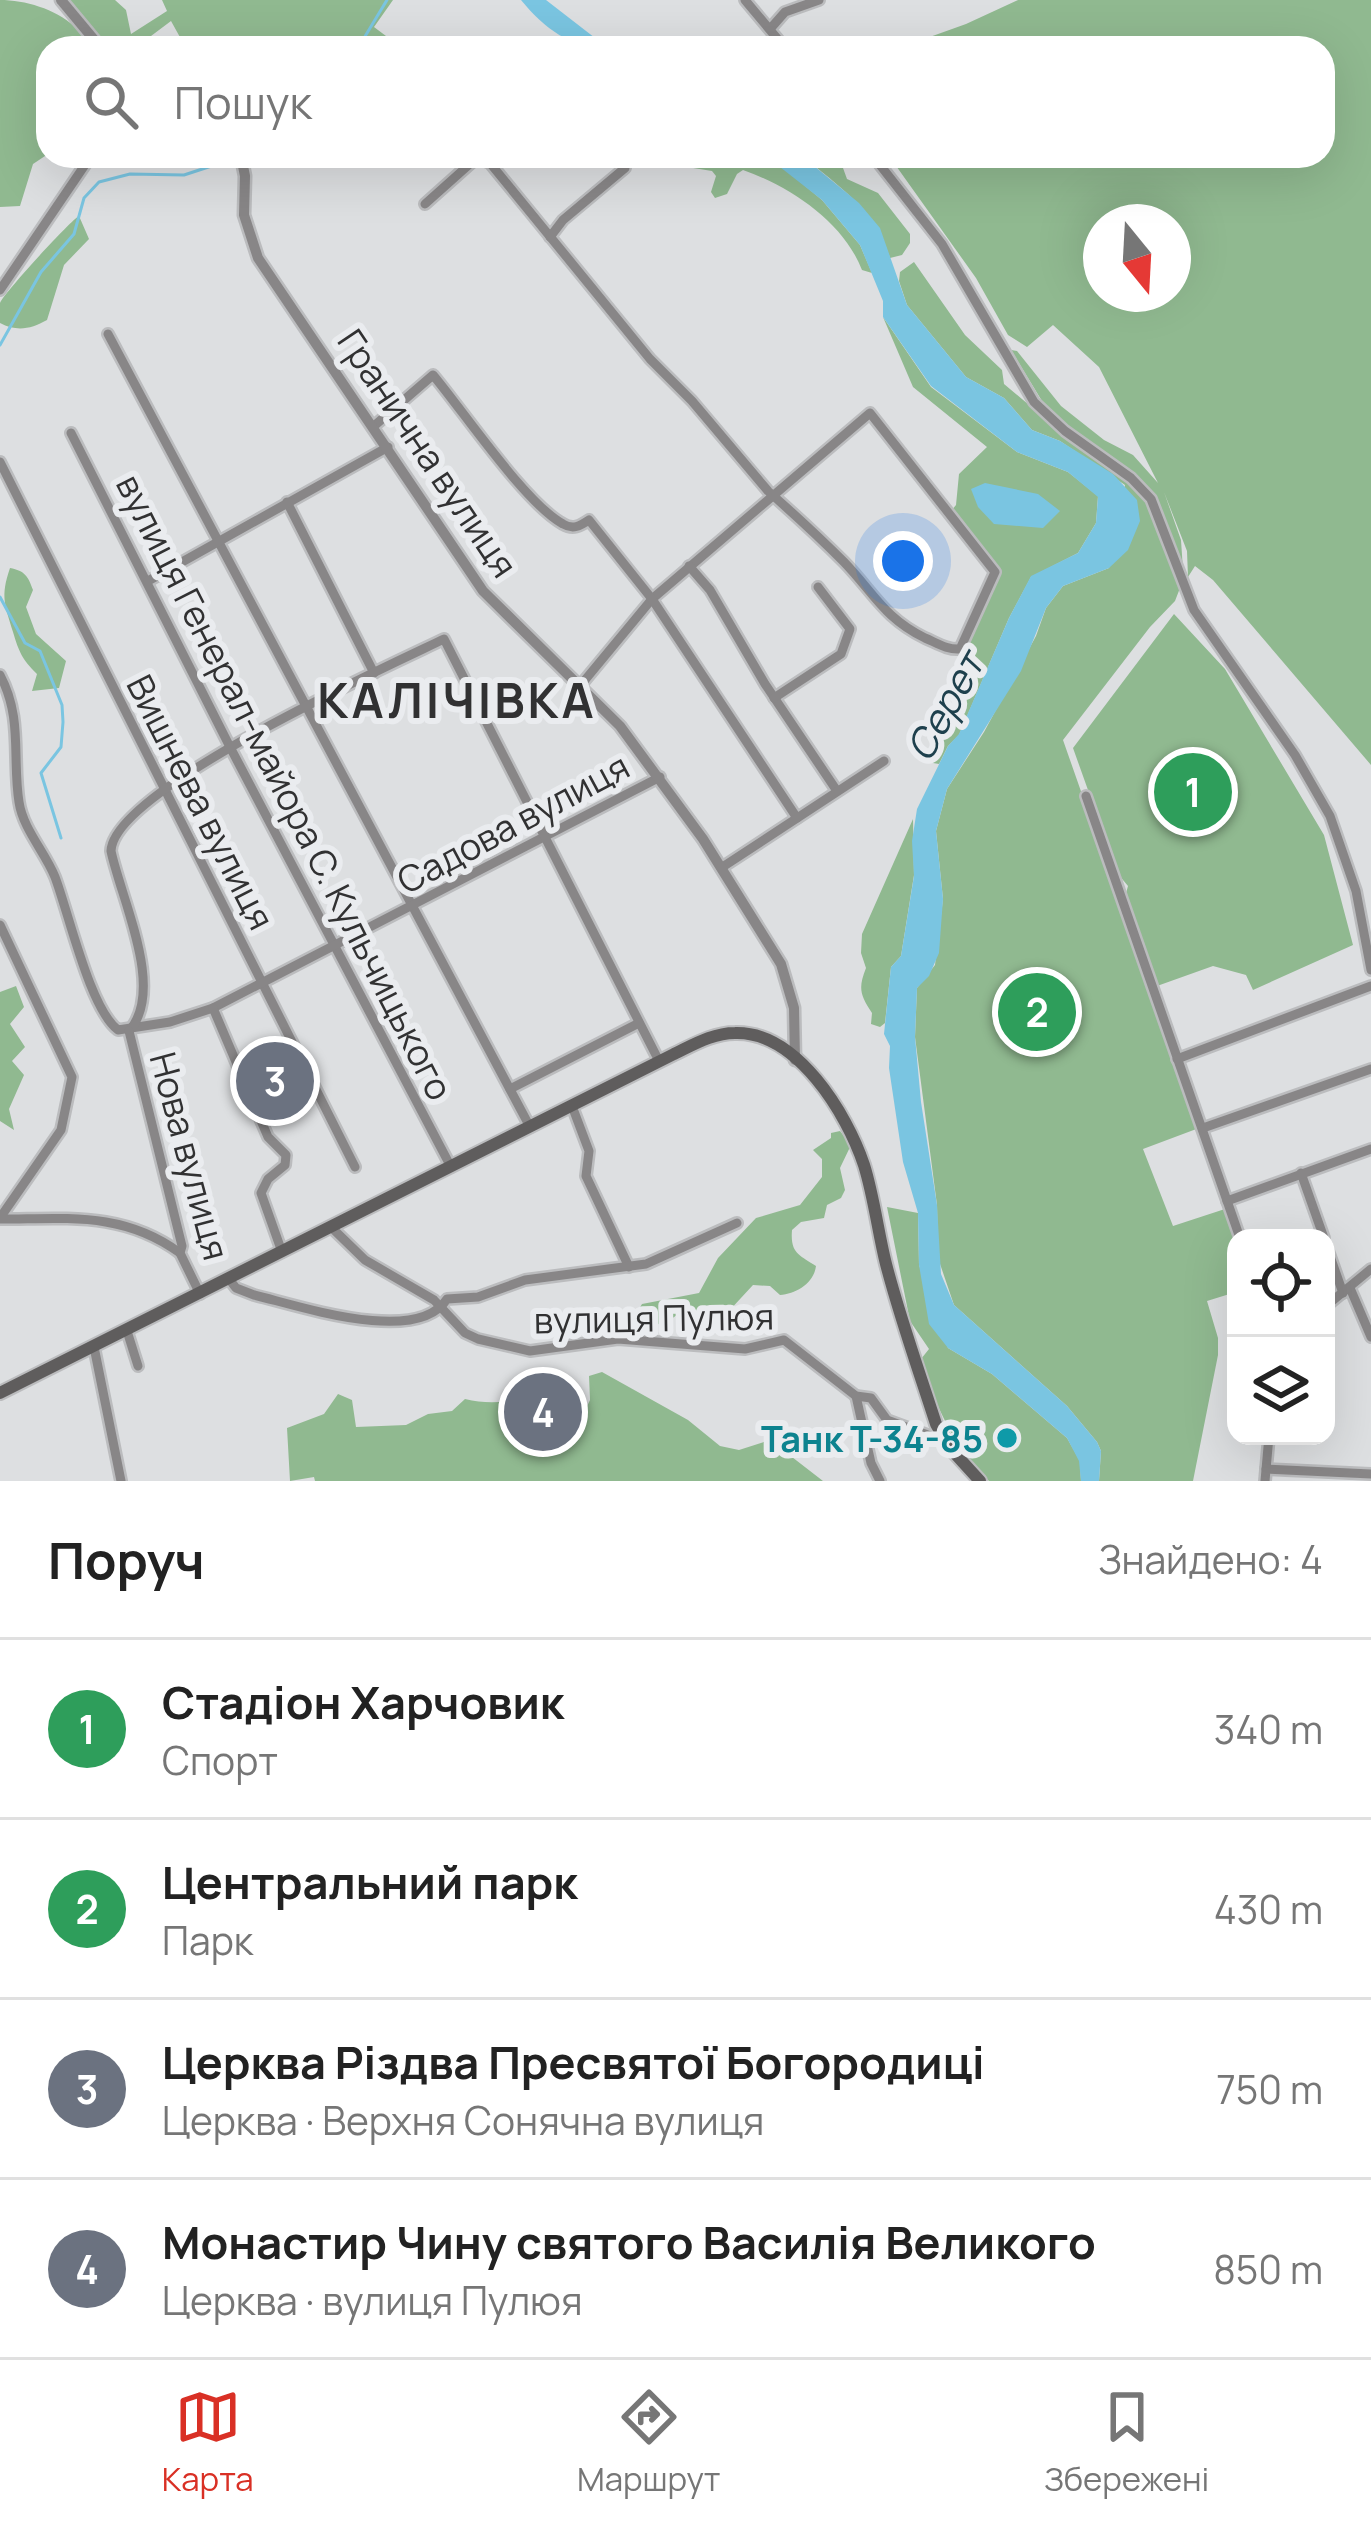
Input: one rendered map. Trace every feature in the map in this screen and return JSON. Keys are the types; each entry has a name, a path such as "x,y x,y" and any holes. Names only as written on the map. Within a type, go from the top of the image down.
{"main road":[{"path":"0,1393 659,1061 704,1040 734,1033 765,1038 796,1060 836,1110 859,1151 886,1265 944,1441 975,1476"}],"street":[{"path":"61,0 91,36"},
{"path":"745,0 776,36"},
{"path":"770,29 789,10 819,0"},
{"path":"0,290 83,168"},
{"name":"Гранична вулиця","path":"243,168 244,215 256,253 477,584 620,726 721,868 785,975 794,1008 796,1060"},
{"path":"425,204 465,168"},
{"path":"492,168 650,359 772,495 846,565 894,621 948,649 961,648 994,570 869,412 772,495 689,566 652,598 580,686"},
{"path":"550,237 563,220 625,168"},
{"path":"882,168 942,244 1034,402 1151,499 1191,605 1303,767 1330,816 1356,892 1371,970"},
{"path":"108,334 530,1127"},
{"path":"374,426 433,375 523,489 566,526 589,520 652,598 797,818"},
{"name":"вулиця Генерал-майора С. Кульчицького","path":"71,433 451,1167"},
{"path":"148,581 388,447"},
{"name":"Вишнева вулиця","path":"0,462 355,1167"},
{"path":"286,502 374,673"},
{"path":"689,566 710,590 836,791"},
{"path":"774,698 847,646 850,629 818,587"},
{"path":"0,675 17,729 21,812 55,877 100,1006 113,1028 129,1031 143,1009 139,947 111,845 114,836 164,788 230,747 444,639 659,1061"},
{"path":"721,868 884,761"},
{"name":"Садова вулиця","path":"129,1031 213,1008 660,777"},
{"path":"1086,796 1237,1229"},
{"path":"0,925 72,1077 62,1130 0,1219"},
{"path":"1177,1059 1371,986"},
{"path":"213,1008 268,1137 286,1155 285,1166 268,1179 261,1192 282,1252"},
{"path":"510,1089 640,1023"},
{"name":"Нова вулиця","path":"129,1031 171,1194 180,1252 200,1294"},
{"path":"1203,1128 1371,1069"},
{"path":"572,1106 589,1151 586,1176 629,1267"},
{"path":"1227,1201 1371,1149"},
{"path":"1301,1173 1320,1229"},
{"path":"0,1219 116,1221 180,1252"},
{"path":"229,1279 236,1288 254,1295 377,1322 409,1322 441,1309 447,1299 478,1297 506,1284 646,1264 737,1222"},
{"name":"вулиця Пулюя","path":"331,1228 365,1261 434,1300 466,1334 478,1340 530,1351 618,1339 745,1349 784,1340 856,1396 871,1398 890,1422 944,1441"},
{"path":"1335,1265 1371,1337"},
{"path":"1335,1299 1371,1269"},
{"path":"127,1330 138,1366"},
{"path":"94,1347 122,1481"},
{"path":"856,1396 880,1481"},
{"path":"1268,1445 1266,1475 1371,1474"},
{"path":"957,1481 975,1476"}],"green space":[{"path":"0,0 39,7 74,26 73,10 65,0 115,0 126,10 131,34 167,11 162,0 393,0 374,27 386,36 179,36 171,21 151,36 36,36 36,162 20,206 0,207"},
{"path":"1018,0 1371,0 1371,765 1213,580 1195,566 1188,577 1187,551 1164,492 1181,540 1183,570 1157,503 1045,406 1011,350 1017,351 1061,406 1104,440 1133,455 1158,483 1099,367 1053,325 1027,347 1008,335 976,278 898,168 1335,168 1335,36 932,36"},
{"path":"693,168 783,168 822,200 860,245 872,273 862,270 829,222 780,186 743,170 727,194 715,198 712,171"},
{"path":"817,168 843,168 847,179 878,193 910,234 902,255 890,258 875,225"},
{"path":"79,216 89,239 64,265 47,320 24,328 0,323 4,297"},
{"path":"914,262 965,335 1002,370 1004,384 1136,487 1150,504 1180,588 1175,601 1063,740 1199,1128 1143,1149 1173,1226 1228,1208 1234,1229 1227,1229 1227,1295 1207,1301 1218,1355 1193,1481 1099,1481 1097,1442 1067,1406 954,1305 938,1258 937,1205 915,1037 917,988 935,965 943,899 936,831 947,789 984,732 1046,608 1063,586 1109,568 1125,485 1060,441 1032,430 1004,398 966,377 907,305 900,272"},
{"path":"883,317 931,387 1017,452 1068,472 1098,496 1096,523 1078,553 1031,577 959,735 939,764 933,763 968,671 968,657 961,655 999,571 951,511 956,505 959,474 987,447 913,387"},
{"path":"10,568 23,573 33,590 26,607 36,634 66,661 59,688 32,691 37,674 19,650 6,608"},
{"path":"1174,614 1225,669 1324,835 1353,945 1253,990 1246,975 1213,966 1157,986 1125,897 1128,886 1118,874 1073,748"},
{"path":"913,819 914,875 901,956 891,967 885,1023 880,1027 871,1024 872,1013 862,991 866,968 862,934"},
{"path":"16,986 24,1007 10,1024 25,1047 12,1061 24,1075 9,1109 14,1130 0,1121 0,992"},
{"path":"840,1131 851,1145 840,1168 845,1190 827,1205 824,1218 801,1222 792,1230 794,1249 816,1266 808,1282 780,1295 770,1286 753,1285 728,1312 681,1312 663,1325 639,1309 642,1304 699,1293 718,1258 756,1218 800,1205 822,1177 822,1159 813,1150"},
{"path":"887,1207 918,1213 919,1265 948,1348 992,1374 1067,1438 1080,1461 1081,1481 989,1481 965,1454 940,1409 921,1359 929,1349 910,1321"},
{"path":"602,1372 688,1420 720,1446 739,1450 770,1440 823,1481 315,1481 314,1477 290,1481 287,1428 324,1414 338,1394 352,1400 356,1427 406,1425 428,1414 452,1411 465,1399 526,1403 529,1421 581,1419 590,1400 589,1376"}],"water":[{"path":"521,0 546,0 592,36 561,36"},
{"path":"781,168 817,168 859,203 880,228 907,305 966,377 1004,398 1032,430 1060,441 1113,474 1137,500 1140,521 1128,550 1109,568 1063,586 1046,608 1021,671 947,789 936,831 943,899 939,953 929,976 917,988 915,1037 941,1274 954,1305 1067,1406 1097,1442 1099,1481 1081,1481 1079,1461 1067,1438 992,1374 948,1348 929,1324 919,1265 918,1213 903,1162 890,1046 884,1034 891,967 901,956 914,876 917,809 948,746 959,734 1031,576 1078,553 1096,523 1098,497 1068,472 1017,452 931,386 883,317 883,301 860,245 822,200"},
{"path":"985,483 1038,494 1060,511 1043,528 994,524 978,507 971,489"}],"waterway":[{"path":"365,36 387,0"},
{"path":"0,345 41,272 74,234 84,198 99,182 130,174 184,175 205,168"},
{"path":"0,597 25,643 40,651 62,705 61,747 41,773 61,838"}],"place":[{"name":"Стадіон Харчовик","path":"1193,792"},
{"name":"Центральний парк","path":"1037,1012"},
{"name":"Церква Різдва Пресвятої Богородиці","path":"275,1081"},
{"name":"Монастир Чину святого Василія Великого","path":"543,1412"},
{"name":"Танк Т-34-85","path":"1007,1438"}],"district":[{"name":"КАЛІЧІВКА","path":"457,699"}],"water label":[{"name":"Серет","path":"944,706"}]}
